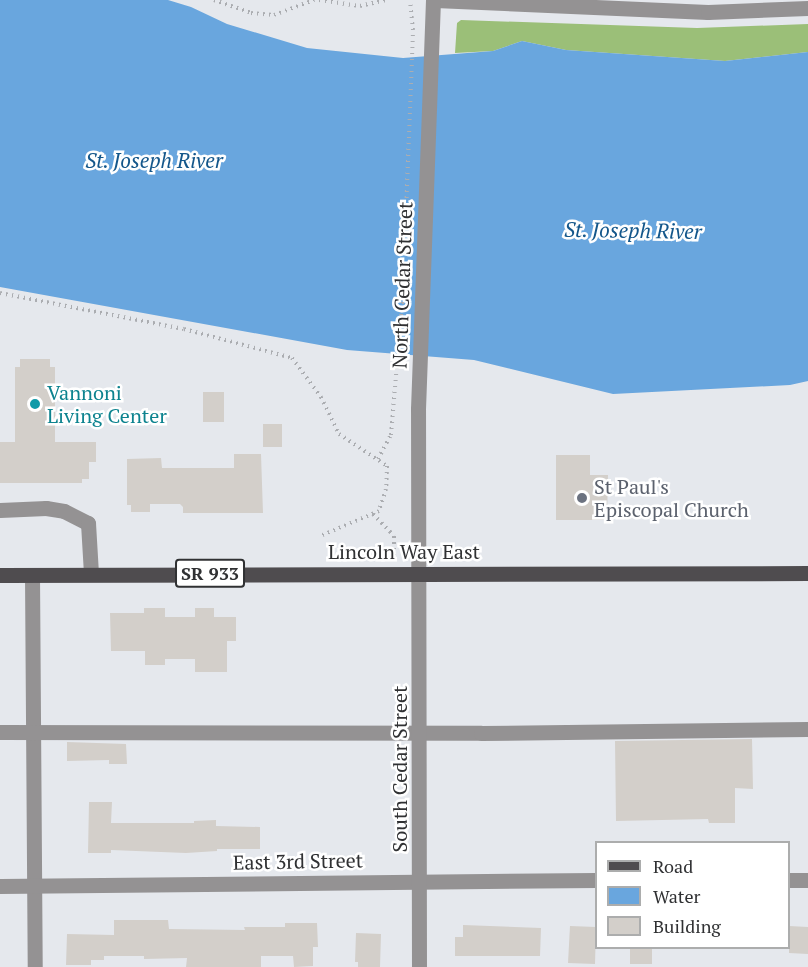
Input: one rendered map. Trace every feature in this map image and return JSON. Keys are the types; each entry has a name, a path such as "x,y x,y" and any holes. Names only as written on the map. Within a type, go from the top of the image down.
{"main road":[{"name":"Lincoln Way East","path":"0,575 394,572 808,573"}],"street":[{"path":"433,5 708,12 808,8"},
{"name":"North Cedar Street","path":"420,572 418,409 433,5"},
{"path":"0,510 55,509 88,523 91,574"},
{"name":"South Cedar Street","path":"419,967 420,572"},
{"path":"32,575 35,731 35,967"},
{"path":"0,732 808,729"},
{"name":"East 3rd Street","path":"0,886 595,880"},
{"path":"790,880 808,880"}],"path":[{"path":"214,0 250,13 274,15 314,0"},
{"path":"319,0 360,6 387,0"},
{"path":"405,243 412,30 410,0"},
{"path":"378,459 391,435 405,271"},
{"path":"0,293 184,329 292,358 321,397 339,434 387,466 386,489 379,511 320,536"},
{"path":"373,514 394,536 394,572"}],"green space":[{"path":"461,20 697,28 808,24 808,52 725,61 566,50 522,41 493,51 455,53 457,23"}],"water":[{"name":"St. Joseph River","path":"0,0 168,0 191,7 227,24 307,48 403,58 493,51 522,41 566,50 725,61 808,52 808,381 790,385 613,394 474,360 347,350 0,287"}],"building":[{"name":"Vannoni Living Center","path":"20,359 50,359 50,367 55,367 55,442 96,442 96,462 89,462 89,479 82,479 82,483 0,483 0,442 15,442 15,367 20,367"},
{"path":"203,392 224,392 224,422 203,422"},
{"path":"263,424 282,424 282,447 263,447"},
{"path":"234,454 261,454 263,513 183,513 183,507 180,504 150,504 150,512 131,512 131,505 127,505 127,459 161,458 162,468 234,468"},
{"name":"St Paul's Episcopal Church","path":"556,455 590,455 590,475 608,475 607,520 556,520"},
{"path":"144,608 165,608 165,617 195,617 195,608 214,608 214,617 236,617 236,641 227,641 227,672 195,672 195,659 165,659 165,665 145,665 145,651 111,651 110,613 144,613"},
{"path":"752,739 753,789 735,788 735,823 709,823 708,819 616,821 615,741"},
{"path":"67,742 126,744 127,764 109,764 109,760 67,761"},
{"path":"89,802 112,802 111,823 194,823 194,821 216,820 216,826 260,827 260,849 217,849 217,851 186,853 111,850 111,853 88,853"},
{"path":"114,920 168,920 169,929 245,930 244,927 285,927 285,923 317,923 318,947 313,947 313,966 294,967 293,956 261,956 261,967 186,967 187,958 144,959 144,956 104,956 104,960 91,960 91,965 66,965 67,934 114,935"},
{"path":"463,925 541,928 540,956 455,956 455,937 463,937"},
{"path":"570,926 595,927 595,964 568,963"},
{"path":"790,926 808,927 808,954 789,953"},
{"path":"356,933 381,934 380,967 358,967 358,962 355,962"},
{"path":"630,949 652,949 652,964 630,964"}],"place":[{"name":"Vannoni Living Center","path":"35,404"},
{"name":"St Paul's Episcopal Church","path":"582,498"}]}
